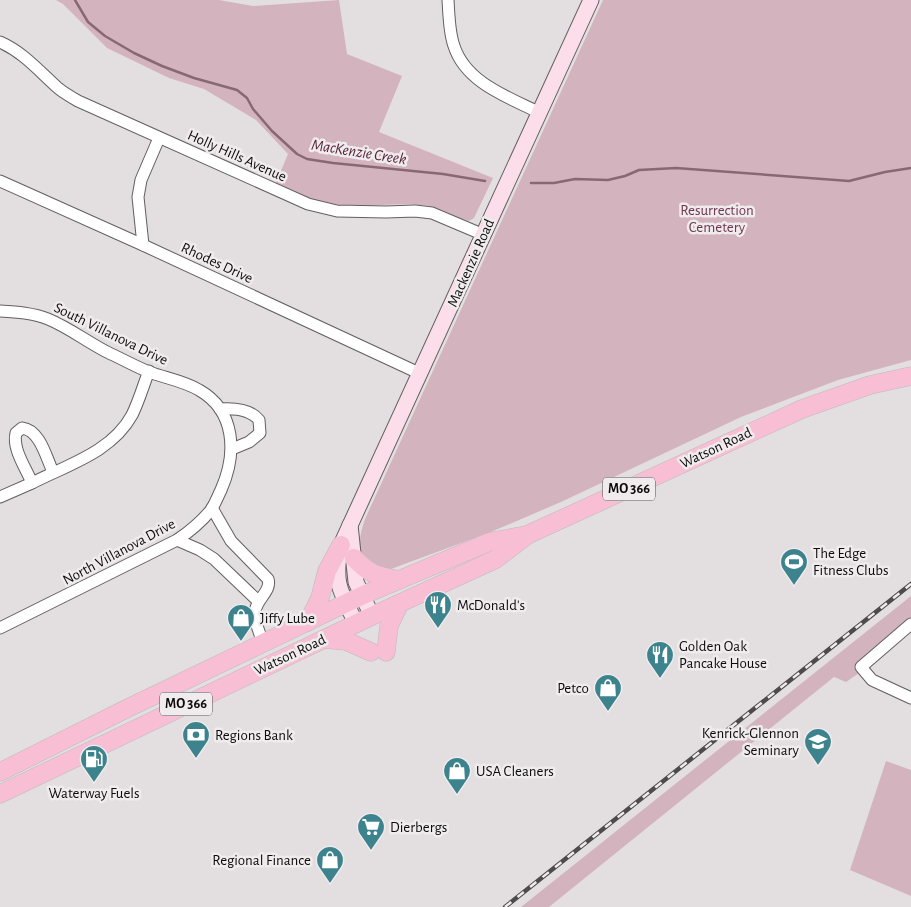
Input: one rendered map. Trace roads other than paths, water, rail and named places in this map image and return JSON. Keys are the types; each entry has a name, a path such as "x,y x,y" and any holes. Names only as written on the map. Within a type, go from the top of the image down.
{"main road":[{"name":"Mackenzie Road","path":"364,620 354,600 340,588 337,575 341,545 591,0"},
{"name":"Watson Road","path":"0,794 324,638 496,559 527,535 802,409 870,385 911,376"},
{"name":"Mackenzie Road","path":"350,525 356,582 354,600"},
{"name":"Watson Road","path":"0,772 48,749 101,720 354,600 489,542 527,535"},
{"path":"308,622 320,598 327,571 341,545"},
{"path":"354,558 374,575 399,580"},
{"path":"324,638 346,640 378,652 399,605"}],"street":[{"path":"448,0 454,46 462,63 489,88 540,112"},
{"name":"Holly Hills Avenue","path":"0,42 8,45 30,61 60,90 78,101 308,204 337,212 415,210 432,213 484,235"},
{"path":"142,245 138,197 141,180 159,138"},
{"name":"Rhodes Drive","path":"0,181 421,374"},
{"name":"South Villanova Drive","path":"0,312 25,313 49,319 149,372 179,382"},
{"path":"0,497 90,455 114,438 132,416 149,372"},
{"name":"North Villanova Drive","path":"1,628 177,540 202,520 212,508 225,480 231,460 232,449 229,424 213,399 198,389 179,382"},
{"path":"220,409 229,408 250,413 259,420 260,433 256,438 232,449"},
{"path":"32,483 14,439 16,433 22,428 29,429 35,434 53,472"},
{"path":"212,508 231,541 268,579 268,588 255,610 256,622 263,643"},
{"path":"177,540 200,550 214,559 258,602"},
{"path":"910,627 861,666 872,680 911,698"}],"waterway":[{"name":"MacKenzie Creek","path":"75,0 88,22 105,36 134,53 194,78 237,90 247,98 253,109 272,131 297,154 307,159 443,174 485,181"},
{"path":"531,183 554,183 575,179 608,180 639,170 676,168 849,181 911,168"}],"railway":[{"path":"505,907 911,584"}],"place":[{"name":"The Edge Fitness Clubs","path":"794,586"},
{"name":"McDonald's","path":"438,629"},
{"name":"Jiffy Lube","path":"241,642"},
{"name":"Golden Oak Pancake House","path":"660,679"},
{"name":"Petco","path":"608,712"},
{"name":"Regions Bank","path":"196,759"},
{"name":"Kenrick-Glennon Seminary","path":"818,766"},
{"name":"Waterway Fuels","path":"94,783"},
{"name":"USA Cleaners","path":"457,795"},
{"name":"Dierbergs","path":"371,851"},
{"name":"Regional Finance","path":"330,884"}],"park label":[{"name":"Resurrection Cemetery","path":"717,218"}]}
